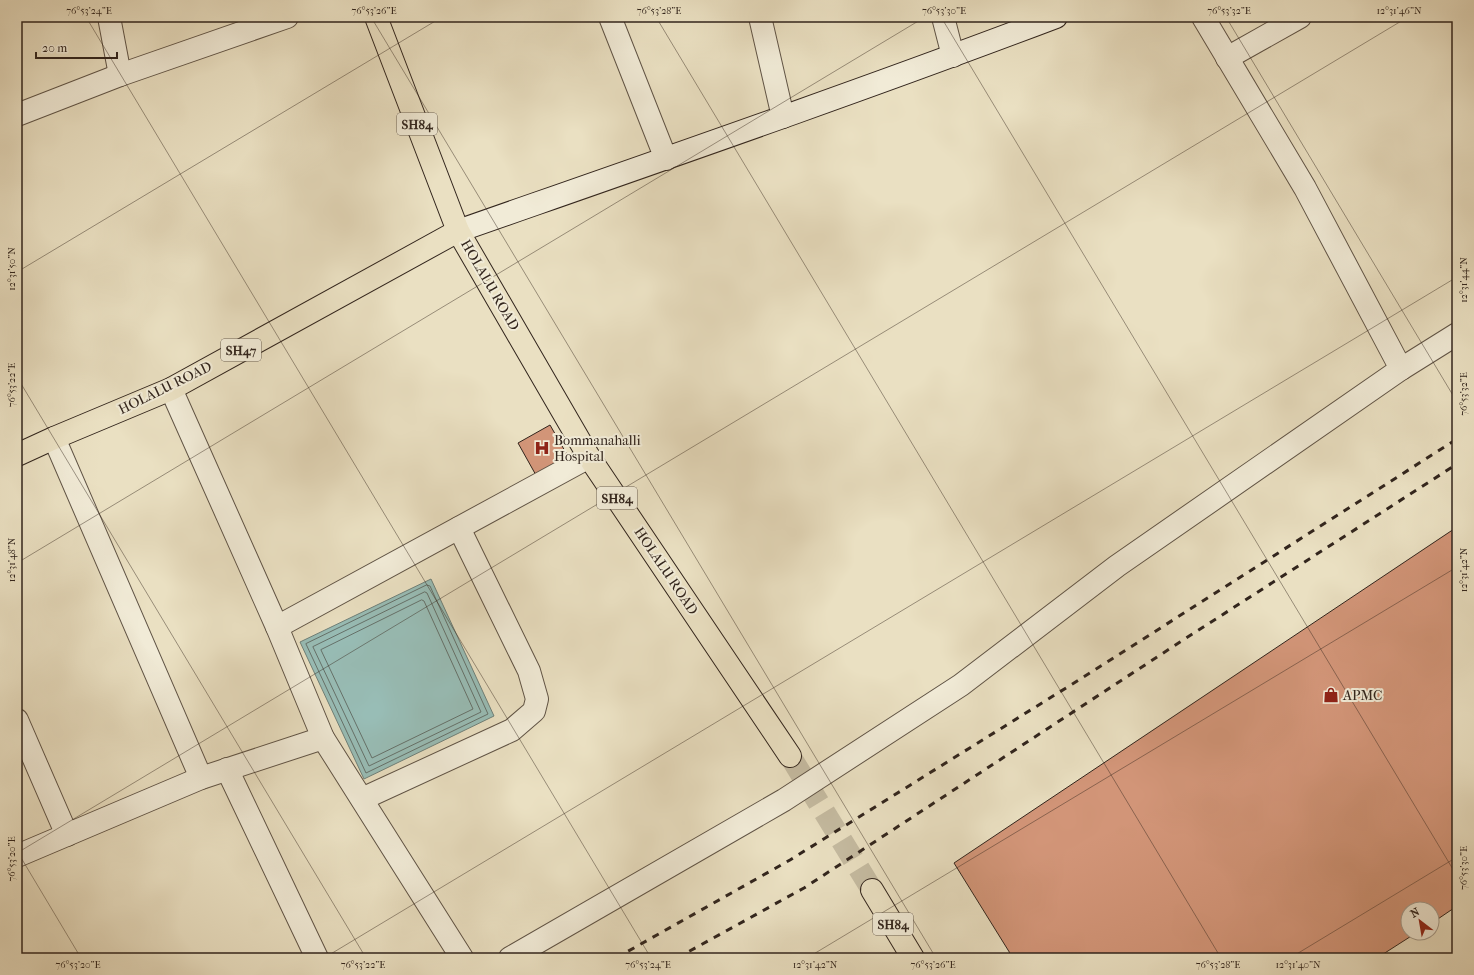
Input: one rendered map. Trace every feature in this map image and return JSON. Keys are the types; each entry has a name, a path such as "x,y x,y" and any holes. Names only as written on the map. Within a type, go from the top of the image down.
{"main road":[{"name":"SH84","path":"376,17 458,231"},
{"name":"HOLALU ROAD","path":"17,455 171,388 458,231 589,457 790,756"},
{"name":"SH84","path":"872,890 913,958"}],"street":[{"path":"109,17 120,75"},
{"path":"17,115 120,75 287,17"},
{"path":"610,17 666,159"},
{"path":"760,17 783,117"},
{"path":"943,17 953,56"},
{"path":"458,231 666,159 953,56 1056,17"},
{"path":"1203,17 1305,188 1401,369"},
{"path":"1227,58 1300,17"},
{"path":"510,958 784,800 961,685 1117,566 1401,369 1457,334"},
{"path":"171,388 277,627 323,738 462,958"},
{"path":"54,438 201,778"},
{"path":"277,627 589,457"},
{"path":"362,799 512,730 534,711 537,699 529,671 459,528"},
{"path":"17,720 67,836"},
{"path":"17,856 201,778 323,738"},
{"path":"227,769 317,958"}],"water":[{"path":"431,579 494,716 364,779 300,642"}],"building":[{"path":"550,425 569,458 537,477 518,443"},
{"name":"APMC","path":"1457,527 1457,906 1440,918 1440,901 1400,901 1400,941 1404,941 1377,958 1013,958 954,863"}],"tunnel":[{"path":"790,756 872,890"}],"railway":[{"path":"616,958 790,860 1082,678 1457,439"},
{"path":"677,958 804,888 1180,642 1457,464"}],"place":[{"name":"Bommanahalli Hospital","path":"542,448"},
{"name":"APMC","path":"1331,695"}]}
